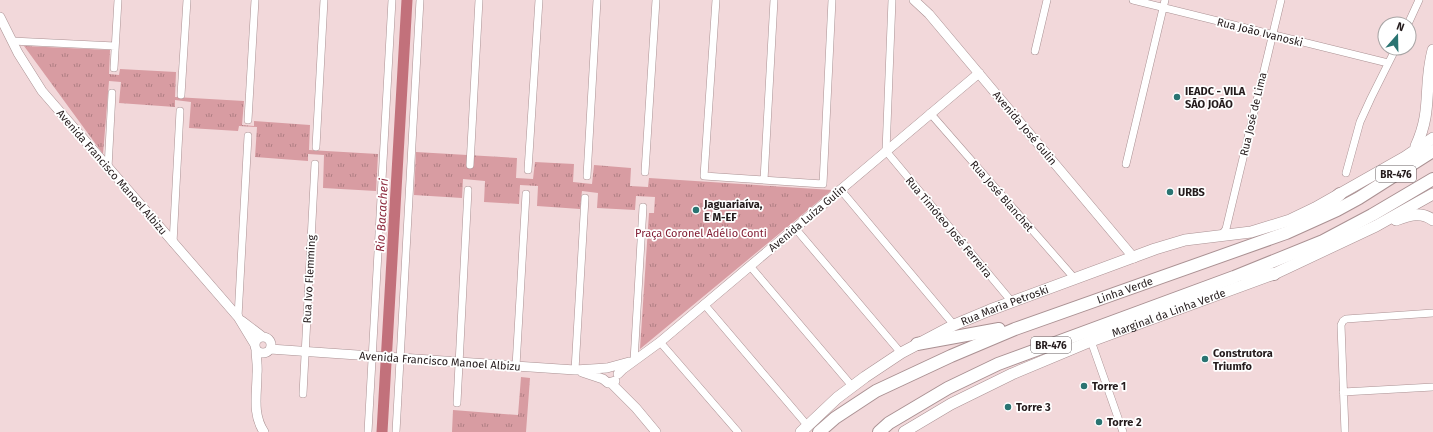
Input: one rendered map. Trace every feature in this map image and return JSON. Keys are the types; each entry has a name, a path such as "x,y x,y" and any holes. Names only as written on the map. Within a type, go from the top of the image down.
{"highway":[{"name":"Linha Verde","path":"819,432 835,418 876,391 986,340 1308,224 1358,198 1433,151"},
{"name":"BR-476","path":"879,432 888,423 948,388 998,364 1234,277 1323,241 1372,215 1433,179"},
{"path":"1308,224 1340,194"},
{"path":"1234,277 1274,274"},
{"path":"917,344 1028,324"}],"main road":[{"path":"1226,233 1256,231 1290,220 1340,194 1405,157 1423,138 1432,118 1433,108 1430,65 1433,50"},
{"name":"BR-476","path":"1405,157 1433,138"},
{"name":"Marginal da Linha Verde","path":"904,432 976,390 1091,341 1274,274 1376,226 1433,194"},
{"path":"1376,226 1412,215 1425,215 1433,220"},
{"name":"Rua Maria Petroski","path":"804,428 852,386 901,353 954,325 1074,279 1185,240 1226,233"}],"street":[{"path":"114,68 118,0"},
{"path":"181,95 187,0"},
{"path":"248,120 255,0"},
{"path":"316,147 324,0"},
{"path":"368,432 375,356 392,0"},
{"path":"396,432 398,358 420,0"},
{"path":"470,165 479,0"},
{"path":"528,170 539,0"},
{"path":"587,176 597,0"},
{"path":"645,172 656,0"},
{"path":"716,0 704,176 823,184 832,0"},
{"path":"764,180 774,0"},
{"path":"886,151 892,0"},
{"name":"Avenida José Gulin","path":"914,0 929,14 1134,258"},
{"path":"1035,51 1047,0"},
{"name":"Rua João Ivanoski","path":"1133,0 1164,4 1272,34 1388,63"},
{"name":"Rua José de Lima","path":"1226,233 1281,0"},
{"path":"1412,16 1419,0"},
{"path":"1126,164 1164,4"},
{"name":"Avenida Francisco Manoel Albizu","path":"0,17 26,66 42,90 238,317 267,344 305,351 398,358 575,370 609,368"},
{"path":"12,41 115,46"},
{"path":"1346,173 1360,122 1392,56"},
{"name":"Avenida Luíza Gulin","path":"612,378 660,342 979,73"},
{"path":"108,168 112,93"},
{"path":"173,243 180,111"},
{"name":"Rua José Blanchet","path":"930,114 1074,279"},
{"path":"238,317 248,136"},
{"name":"Rua Timóteo José Ferreira","path":"886,151 1012,302"},
{"name":"Rua Ivo Flemming","path":"302,394 315,164"},
{"path":"457,403 468,190"},
{"path":"840,190 954,325"},
{"path":"516,366 526,194"},
{"path":"575,370 585,198"},
{"path":"634,361 643,207"},
{"path":"795,228 901,353"},
{"path":"750,266 852,386"},
{"path":"704,304 804,428"},
{"path":"1345,432 1343,392 1343,321 1346,319 1433,313"},
{"name":"Avenida Francisco Manoel Albizu","path":"238,317 255,347"},
{"path":"264,432 258,420 256,408 258,372 255,347 256,340 267,344"},
{"path":"1091,341 1123,432"},
{"path":"660,342 738,432"},
{"path":"255,347 262,353 267,344"},
{"path":"258,372 267,344"},
{"name":"Avenida Luíza Gulin","path":"609,368 634,361"},
{"path":"609,368 615,370 612,378 603,372 609,368"},
{"name":"Avenida Francisco Manoel Albizu","path":"575,370 612,378 656,432"},
{"path":"1343,392 1433,387"}],"green space":[{"path":"24,46 110,50 109,74 119,75 120,69 176,72 175,97 244,101 242,125 254,126 254,121 310,125 309,150 378,154 376,191 323,188 324,155 308,154 308,161 255,157 257,127 239,126 238,131 189,128 191,102 175,100 175,107 119,103 121,82 109,81 103,154"},
{"name":"Praça Coronel Adélio Conti","path":"416,152 517,158 516,178 533,179 535,162 574,164 573,182 592,184 594,165 631,168 630,186 648,187 649,178 832,190 640,349 649,213 654,213 655,197 636,196 635,210 597,208 598,193 582,191 580,209 537,206 538,186 520,185 519,204 484,202 485,181 463,179 462,198 414,195"},
{"path":"521,377 530,378 526,432 452,432 453,410 518,415"}],"waterway":[{"name":"Rio Bacacheri","path":"382,432 407,0"}],"place":[{"name":"IEADC - VILA SÃO JOÃO","path":"1177,97"},
{"name":"URBS","path":"1170,192"},
{"name":"Jaguariaíva, E M-EF","path":"696,210"},
{"name":"Construtora Triumfo","path":"1205,359"},
{"name":"Torre 1","path":"1084,386"},
{"name":"Torre 3","path":"1008,407"},
{"name":"Torre 2","path":"1099,422"}]}
